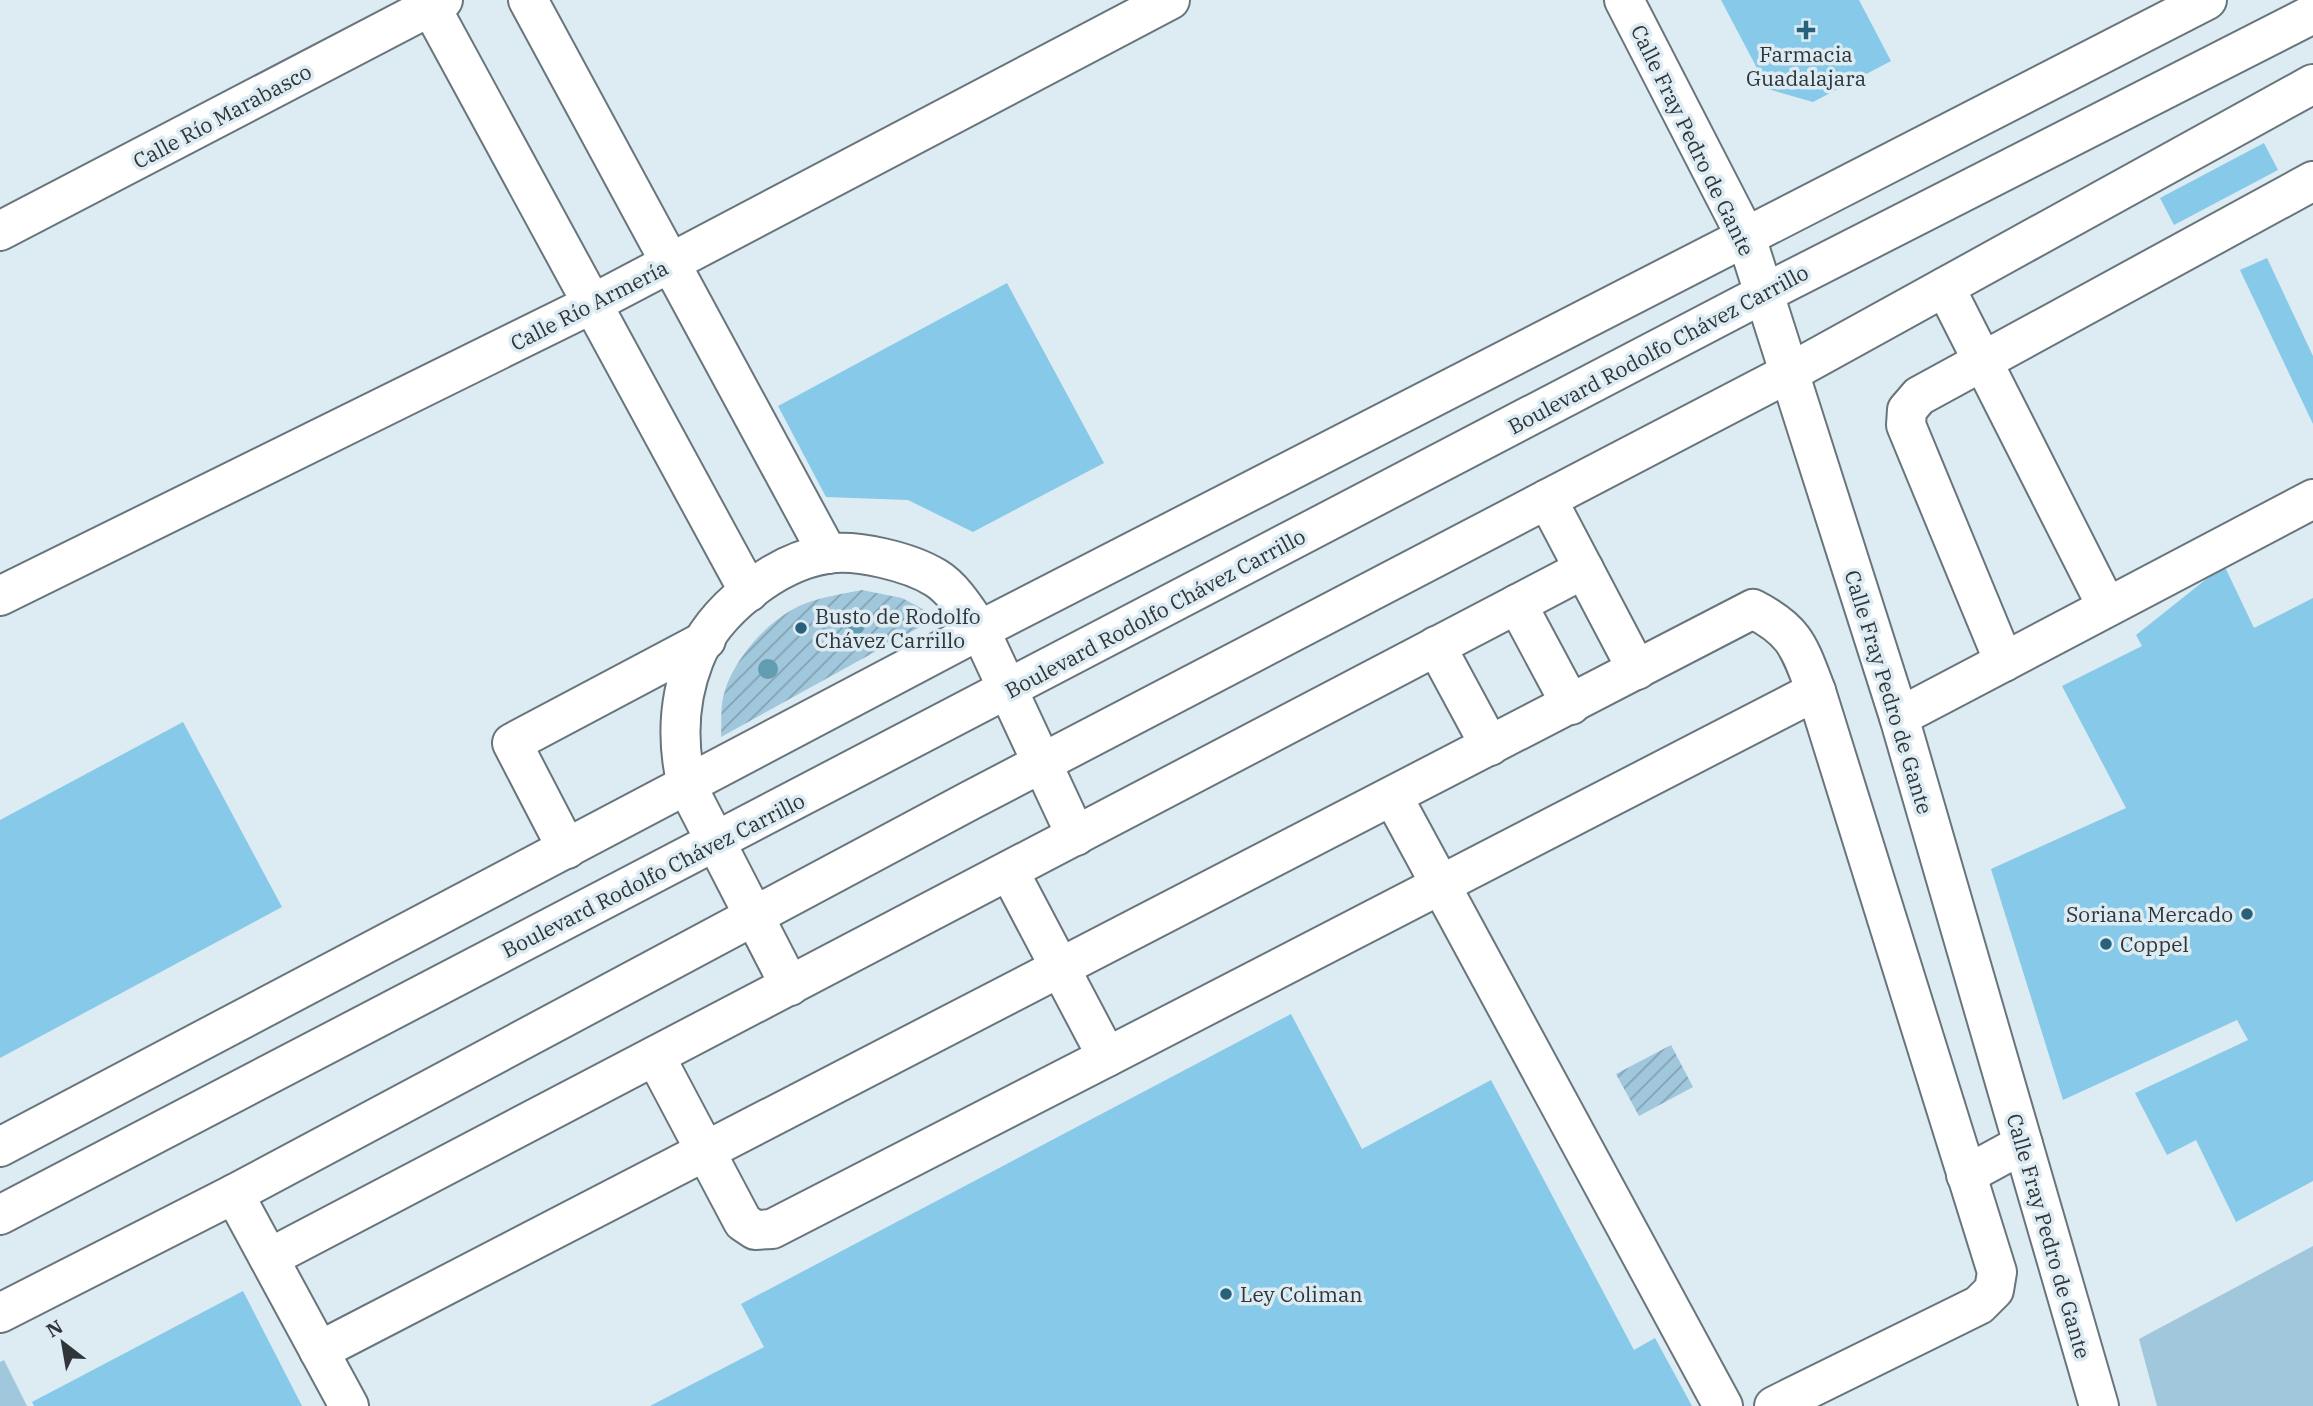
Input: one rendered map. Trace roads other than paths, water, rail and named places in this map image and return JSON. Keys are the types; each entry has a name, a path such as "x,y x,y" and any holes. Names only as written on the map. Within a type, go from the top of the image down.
{"street":[{"path":"528,0 828,554"},
{"name":"Calle Río Armería","path":"0,596 671,264 1170,0"},
{"name":"Calle Fray Pedro de Gante","path":"1624,0 1746,237 1787,374 1899,717 2099,1406"},
{"path":"0,1147 981,630 2207,0"},
{"path":"434,2 592,304 749,592"},
{"name":"Calle Río Marabasco","path":"0,231 434,2"},
{"name":"Boulevard Rodolfo Chávez Carrillo","path":"0,1215 1763,293 2313,14"},
{"path":"0,1313 234,1194 1042,763 1787,374 2313,84"},
{"path":"2004,662 1906,425 1907,410 1919,396 1982,360 2313,181"},
{"path":"1945,287 2107,607"},
{"path":"1547,499 1637,670"},
{"path":"1899,717 2313,499"},
{"path":"790,986 687,786 680,758 680,715 694,659 727,610 773,573 828,554 883,557 936,578 963,605 981,630 1076,836"},
{"path":"269,1258 1584,569"},
{"path":"1517,604 1570,705"},
{"path":"319,1351 1753,609 1779,622 1799,646 1816,691 1997,1272 1994,1290 1979,1305 1774,1406"},
{"path":"567,849 512,743 706,640"},
{"path":"1436,646 1490,746"},
{"path":"655,1056 743,1222 755,1230 772,1229 1816,691"},
{"path":"1392,797 1723,1406"},
{"path":"1009,871 1107,1057"},
{"path":"1966,1175 2023,1144"},
{"path":"234,1194 349,1406"}],"place":[{"name":"Farmacia Guadalajara","path":"1806,30"},
{"name":"Busto de Rodolfo Chávez Carrillo","path":"801,628"},
{"name":"Soriana Mercado","path":"2247,914"},
{"name":"Coppel","path":"2106,944"},
{"name":"Ley Coliman","path":"1226,1294"}]}
